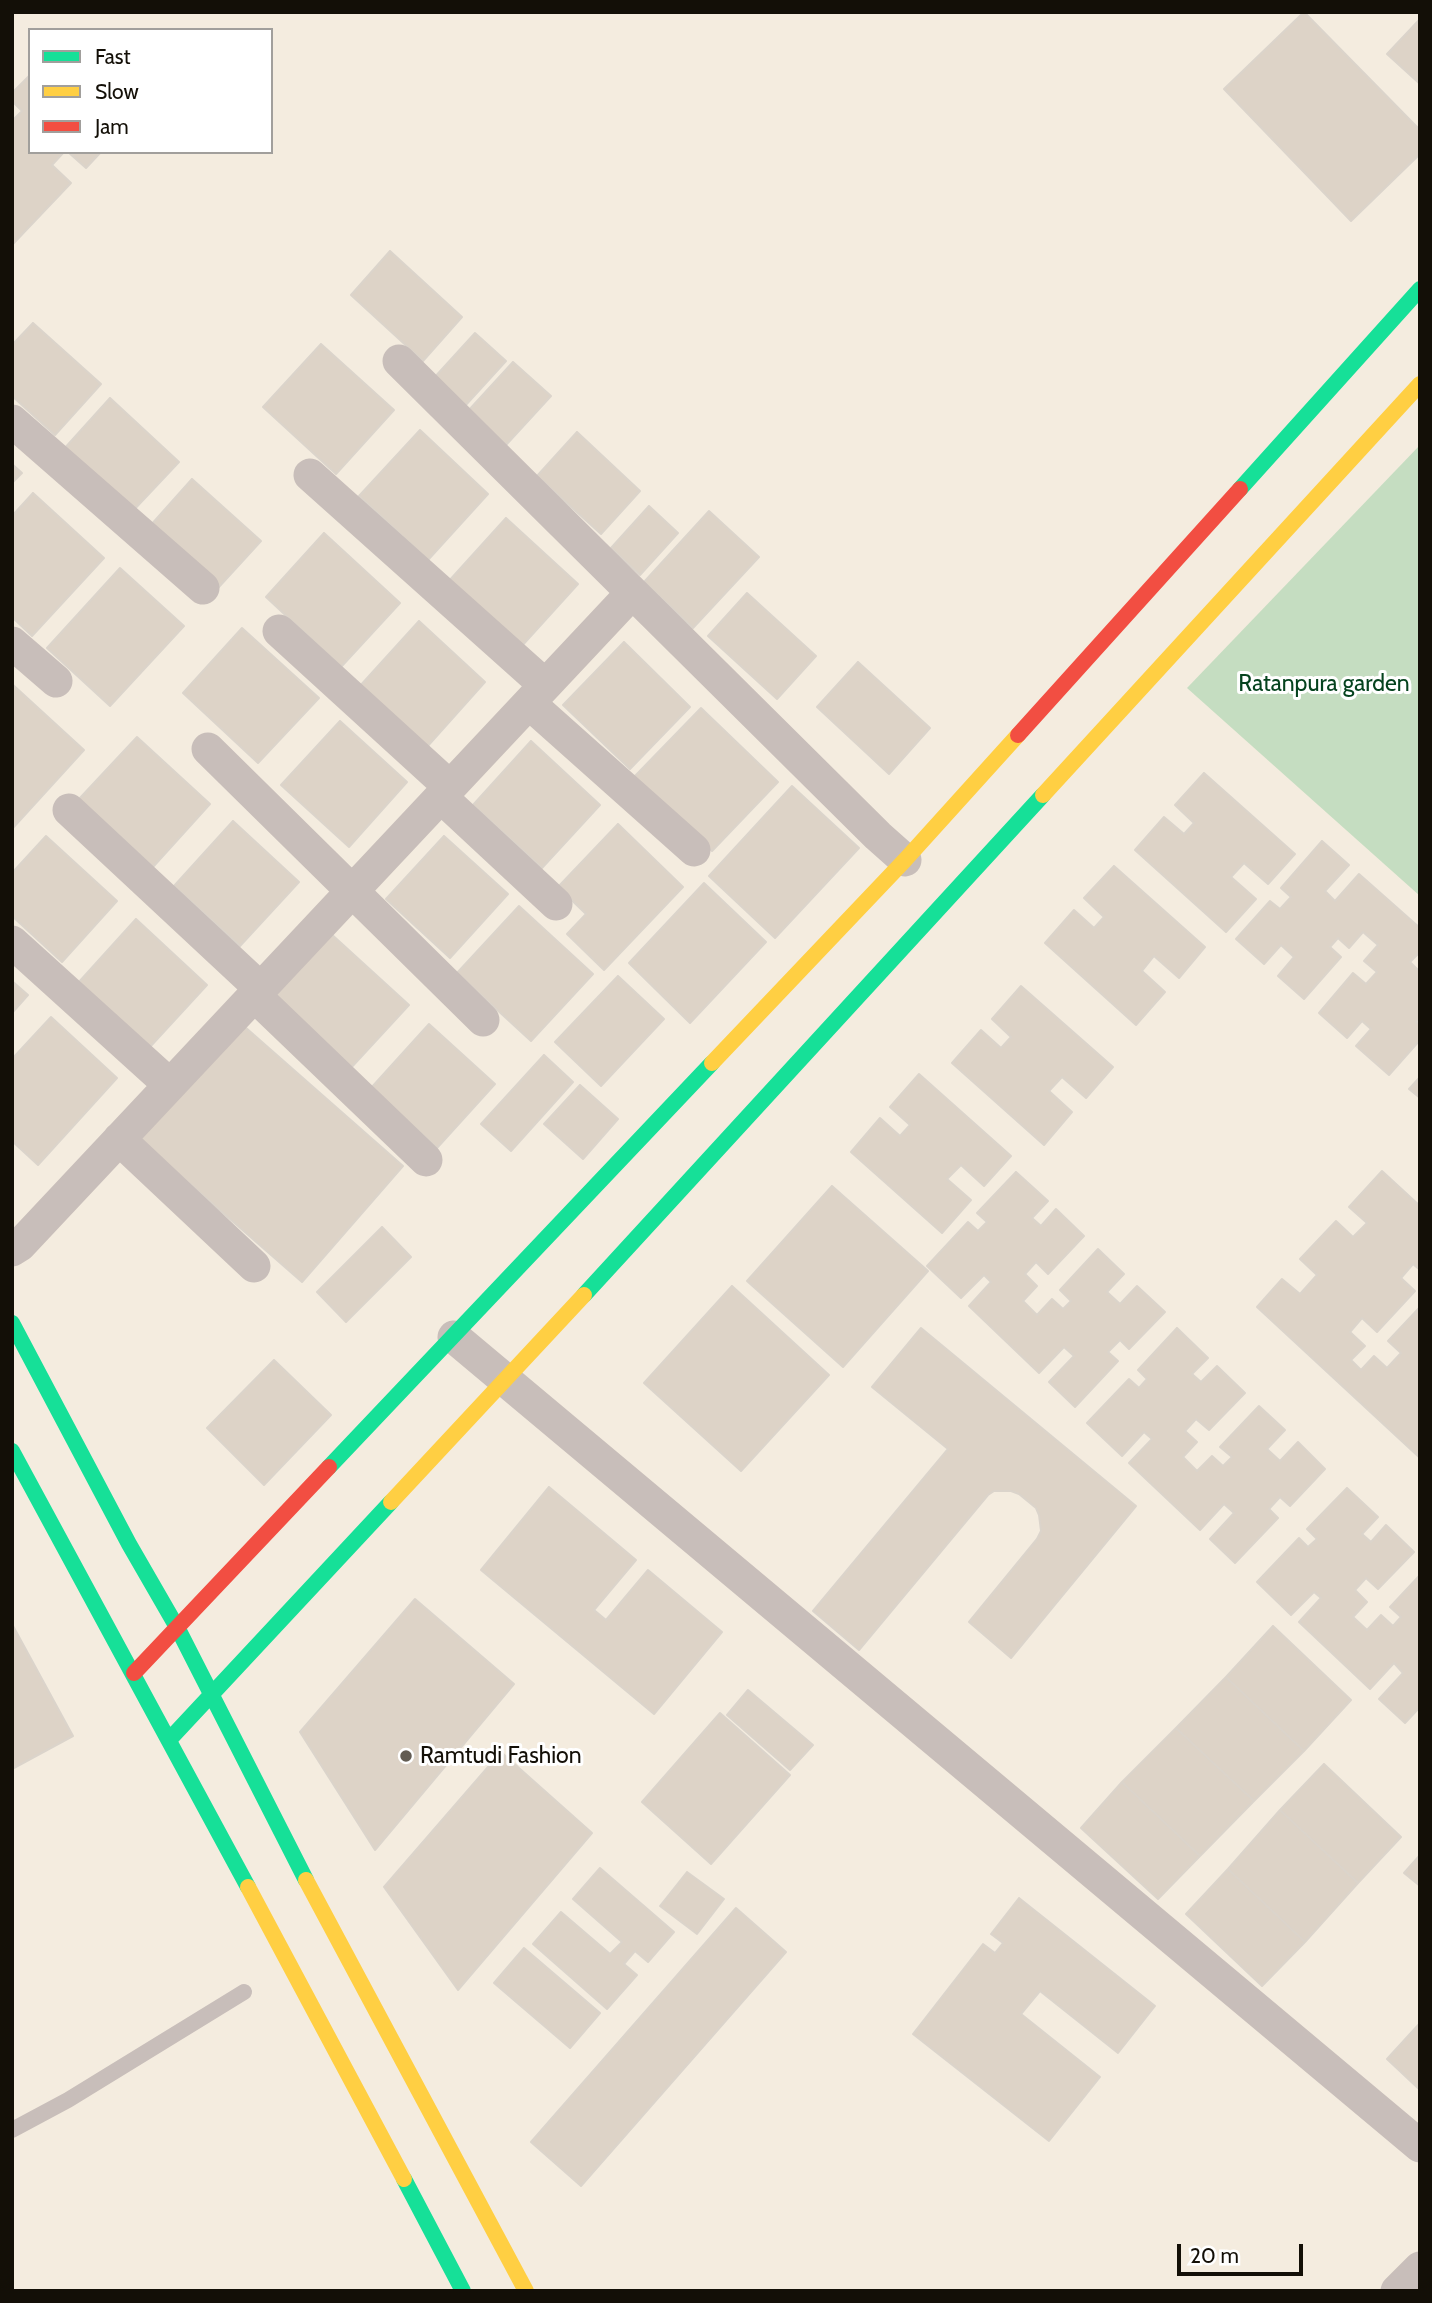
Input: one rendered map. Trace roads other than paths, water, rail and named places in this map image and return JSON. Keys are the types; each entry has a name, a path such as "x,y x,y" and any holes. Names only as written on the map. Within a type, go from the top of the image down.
{"street":[{"path":"134,1673 905,860 1420,289"},
{"path":"399,361 905,860"},
{"path":"169,1740 505,1381 1420,384"},
{"path":"12,421 202,588"},
{"path":"310,475 694,850"},
{"path":"12,1250 20,1245 632,593"},
{"path":"279,631 556,904"},
{"path":"12,643 56,681"},
{"path":"208,750 483,1020"},
{"path":"69,810 258,992 426,1160"},
{"path":"12,942 170,1085"},
{"path":"119,1139 254,1266"},
{"path":"12,1323 129,1544 178,1629 346,1958 526,2291"},
{"path":"454,1337 1420,2146"},
{"path":"12,1451 134,1673 463,2291"},
{"path":"1397,2291 1420,2268"}],"lane":[{"path":"12,2130 68,2100 244,1992"}],"place":[{"name":"Ramtudi Fashion","path":"406,1756"}],"park label":[{"name":"Ratanpura garden","path":"1324,684"}]}
